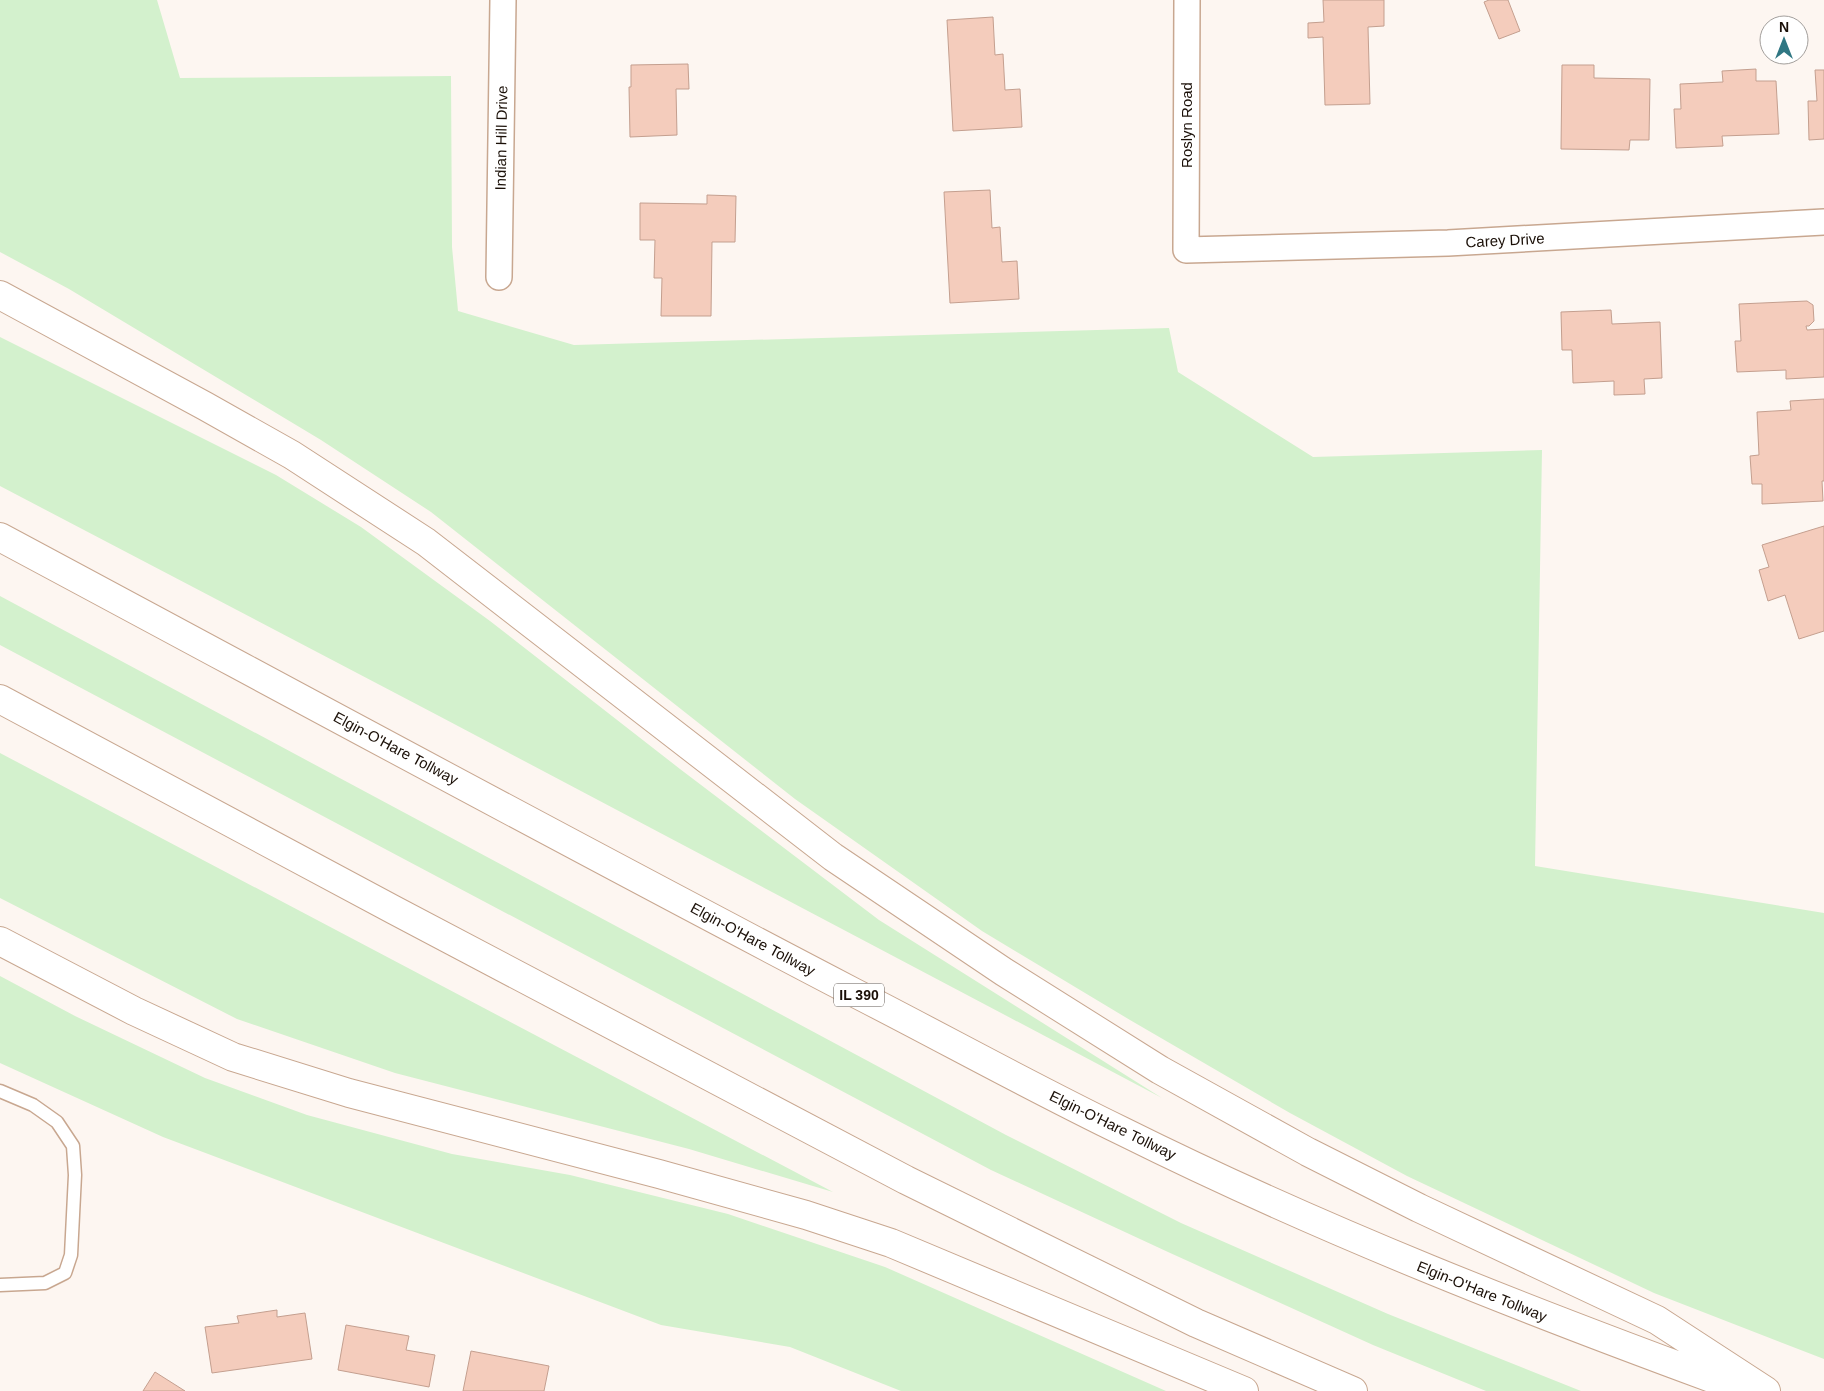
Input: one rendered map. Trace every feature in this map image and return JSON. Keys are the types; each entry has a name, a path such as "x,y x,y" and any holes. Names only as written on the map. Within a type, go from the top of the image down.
{"highway":[{"path":"0,295 206,406 292,455 426,542 833,857 1004,972 1160,1070 1308,1152 1410,1204 1657,1320 1766,1391"},
{"name":"Elgin-O'Hare Tollway","path":"0,537 728,926 1121,1131 1261,1197 1416,1264 1608,1340 1747,1391"},
{"path":"0,700 906,1180 1196,1323 1353,1391"},
{"path":"0,941 134,1010 233,1057 349,1093 660,1174 824,1221 891,1243 1244,1391"}],"street":[{"name":"Indian Hill Drive","path":"500,277 503,0"},
{"name":"Roslyn Road","path":"1186,250 1187,0"},
{"name":"Carey Drive","path":"1186,250 1448,243 1824,222"}],"lane":[{"path":"0,1091 34,1105 57,1122 73,1146 75,1175 71,1255 65,1273 45,1284 0,1286"}],"green space":[{"path":"0,0 157,0 180,78 451,76 452,247 458,311 574,345 1169,328 1178,372 1313,457 1542,450 1535,866 1824,913 1824,1359 1654,1293 1407,1176 1290,1113 982,931 795,799 431,512 321,440 69,289 0,252"},
{"path":"0,337 276,475 361,527 490,621 680,769 879,920 1162,1098 0,486"},
{"path":"0,596 1006,1135 1181,1223 1388,1314 1581,1391 1486,1391 1373,1345 991,1170 0,645"},
{"path":"0,753 833,1192 689,1149 395,1073 237,1019 0,898"},
{"path":"0,976 75,1016 205,1078 307,1115 452,1154 570,1175 728,1214 885,1267 1166,1391 901,1391 790,1347 661,1325 163,1137 0,1063"}],"building":[{"path":"1323,0 1384,0 1384,26 1368,27 1370,104 1325,105 1323,37 1308,38 1308,23 1324,22"},
{"path":"1489,0 1508,0 1520,31 1499,39 1484,2"},
{"path":"993,17 995,55 1003,54 1005,90 1020,89 1022,127 953,131 947,20"},
{"path":"688,64 689,89 676,89 677,135 630,137 629,87 631,87 631,65"},
{"path":"1562,65 1594,65 1594,78 1650,79 1649,140 1630,140 1629,150 1561,149"},
{"path":"1756,69 1756,81 1776,81 1779,134 1722,136 1723,146 1676,148 1674,109 1681,109 1680,84 1723,82 1722,71"},
{"path":"1815,70 1824,70 1824,139 1809,140 1808,101 1817,101"},
{"path":"990,190 992,228 1000,227 1002,262 1017,261 1019,299 950,303 944,192"},
{"path":"707,195 736,196 735,242 712,242 711,316 661,316 662,278 654,278 655,240 640,240 640,203 707,204"},
{"path":"1807,301 1813,305 1814,321 1809,326 1806,326 1807,330 1824,329 1824,377 1786,379 1786,370 1737,372 1735,341 1741,341 1739,304"},
{"path":"1611,310 1612,324 1660,322 1662,378 1644,379 1645,394 1614,395 1614,381 1573,383 1572,350 1562,350 1561,312"},
{"path":"1824,399 1823,501 1762,504 1762,484 1752,484 1750,456 1759,455 1757,412 1791,410 1790,401"},
{"path":"1824,526 1824,631 1799,639 1785,595 1768,601 1759,570 1769,567 1762,545"},
{"path":"277,1310 277,1317 305,1313 312,1359 212,1373 205,1327 239,1323 237,1316"},
{"path":"346,1325 409,1336 406,1350 435,1355 429,1387 338,1370"},
{"path":"471,1351 549,1366 544,1391 463,1391"},
{"path":"155,1372 185,1391 143,1391"}]}
